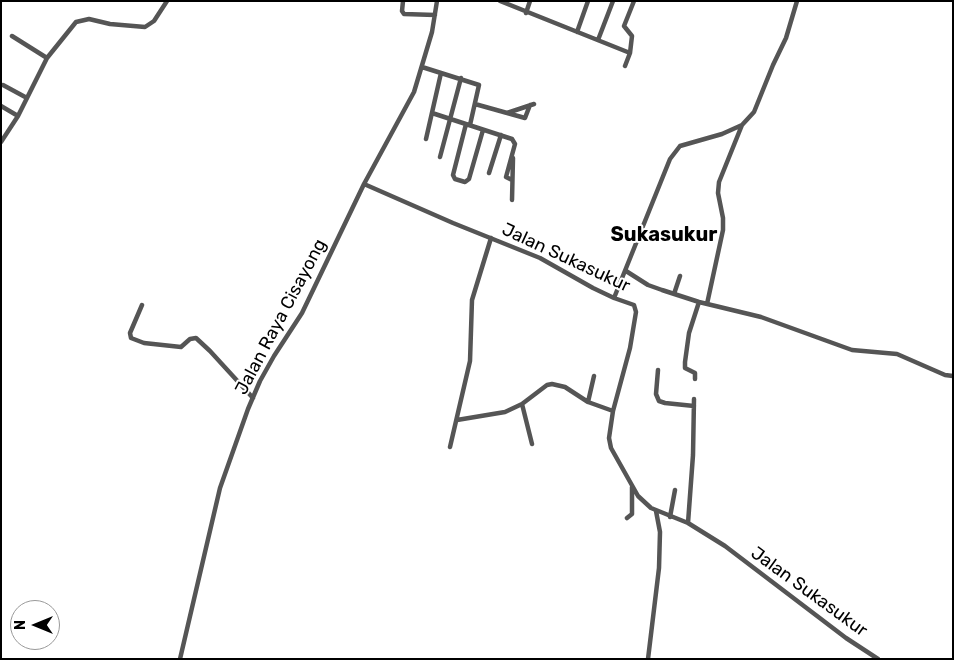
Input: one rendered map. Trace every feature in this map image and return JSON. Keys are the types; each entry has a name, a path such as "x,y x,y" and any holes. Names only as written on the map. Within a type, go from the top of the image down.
{"street":[{"path":"1,142 3,134 18,116 47,58 76,22 89,19 110,24 145,27 154,21 167,1"},
{"path":"403,1 402,11 404,14 435,15"},
{"name":"Jalan Raya Cisayong","path":"180,659 220,488 253,398 274,356 302,313 364,184 414,92 422,68 437,1"},
{"path":"500,1 630,54"},
{"path":"526,13 530,1"},
{"path":"577,32 588,1"},
{"path":"598,40 613,1"},
{"path":"625,66 630,54 632,36 624,26 634,1"},
{"path":"707,304 723,230 723,218 718,193 719,182 742,125 754,112 759,102 786,38 797,1"},
{"path":"12,36 47,58"},
{"path":"422,68 461,78 479,85 453,175 455,179 465,182 470,179 484,130"},
{"path":"426,139 441,73"},
{"path":"440,158 461,78"},
{"path":"3,85 27,98"},
{"path":"475,104 506,113 525,118 532,105 506,113"},
{"path":"1,106 18,116"},
{"path":"432,113 514,141 515,144 506,177 512,180 512,200"},
{"path":"614,298 663,174 676,150 680,146 722,134 742,125"},
{"path":"489,173 501,135"},
{"name":"Jalan Sukasukur","path":"364,184 540,258 614,298 631,303 636,308 636,312 625,371 614,410 609,443 638,496 656,511 688,523 725,546 846,638 878,659"},
{"path":"450,447 470,361 472,300 491,238"},
{"path":"626,271 648,285 674,294 761,317 852,350 897,354 945,375 953,376"},
{"path":"674,294 680,276"},
{"path":"695,378 695,373 685,368 685,362 690,332 699,302"},
{"path":"142,305 130,333 131,338 144,343 181,348 190,339 196,338 253,398"},
{"path":"658,370 656,394 659,400 665,403 694,406"},
{"path":"588,402 594,376"},
{"path":"456,420 497,414 522,404 547,385 552,384 564,387 588,402 614,410"},
{"path":"688,523 693,455 694,399"},
{"path":"522,404 532,444"},
{"path":"627,518 631,517 632,514 632,485"},
{"path":"670,517 675,490"},
{"path":"648,659 659,568 660,532 656,511"}],"district":[{"name":"Sukasukur","path":"664,235"}]}
